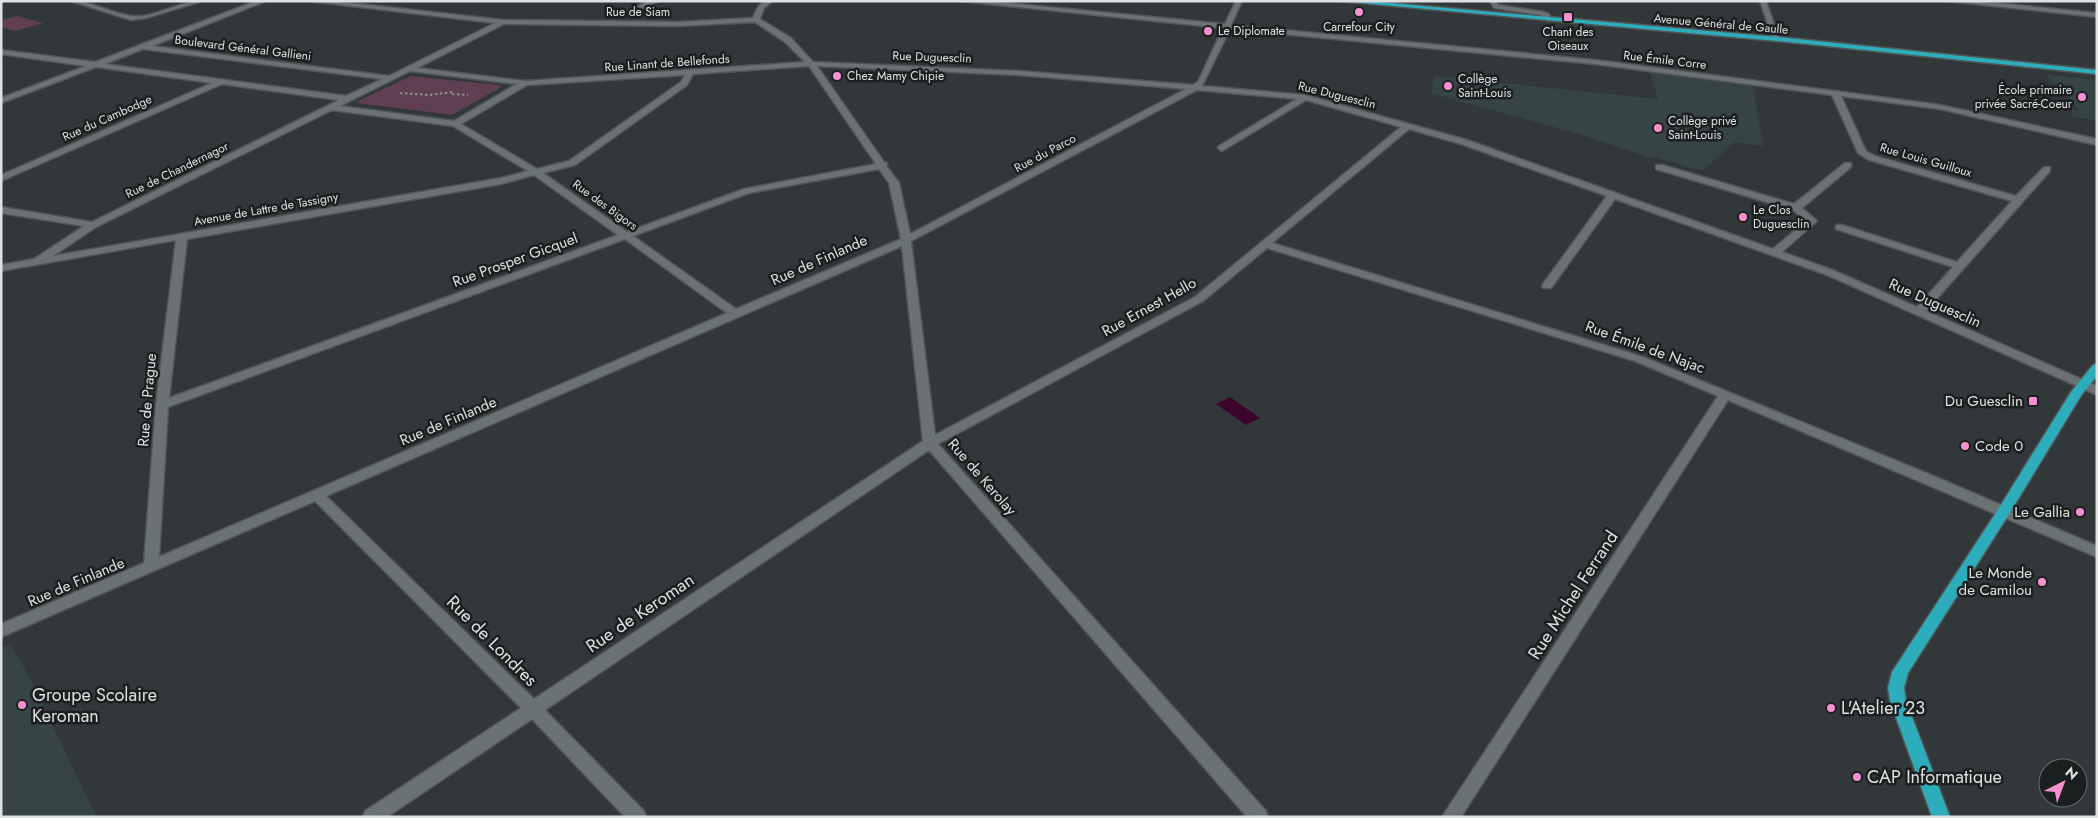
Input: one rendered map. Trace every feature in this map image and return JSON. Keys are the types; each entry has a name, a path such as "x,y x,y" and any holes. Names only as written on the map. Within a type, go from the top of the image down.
{"main road":[{"name":"Avenue Général de Gaulle","path":"1342,1 1778,39 2097,72"},
{"path":"1941,817 1898,701 1896,688 1900,672 2004,511 2082,384 2097,368"}],"street":[{"path":"74,1 131,18 144,17 199,1"},
{"path":"141,47 263,1"},
{"name":"Rue de Siam","path":"312,1 503,22 678,24 756,20"},
{"path":"618,16 656,1"},
{"path":"756,20 761,8 769,1"},
{"name":"Rue Émile Corre","path":"962,1 1595,62 1940,107 2097,142"},
{"path":"1195,88 1201,83 1240,1"},
{"path":"1493,1 1496,7 1542,13 1547,15 1548,19"},
{"path":"1764,1 1778,39"},
{"path":"1950,1 2097,15"},
{"name":"Rue de Kerolay","path":"756,20 788,40 811,64 884,165 894,183 906,240 930,443 1259,817"},
{"name":"Rue de Chandernagor","path":"38,261 93,226 503,22"},
{"name":"Boulevard Général Gallieni","path":"97,64 141,47 390,78"},
{"name":"Boulevard Général Gallieni","path":"1,52 349,99"},
{"path":"1,101 97,64"},
{"name":"Rue Linant de Bellefonds","path":"409,69 525,83 811,64"},
{"name":"Rue Duguesclin","path":"811,64 1019,73 1305,97 1464,142 1831,273 2097,391"},
{"name":"Avenue de Lattre de Tassigny","path":"1,268 501,181 572,163 684,83 690,73"},
{"name":"Rue du Cambodge","path":"1,178 222,81"},
{"path":"331,107 455,124 525,83"},
{"name":"Rue du Parco","path":"906,240 1195,88"},
{"name":"Rue Louis Guilloux","path":"1835,92 1862,153 1872,158 2018,200"},
{"path":"1222,148 1305,97"},
{"name":"Rue des Bigors","path":"455,124 547,179 736,314"},
{"name":"Rue Ernest Hello","path":"930,443 1199,299 1406,126"},
{"name":"Rue Prosper Gicquel","path":"162,405 747,191 884,165"},
{"path":"1796,208 1848,165"},
{"path":"1659,167 1796,208 1812,220 1775,253"},
{"path":"1919,312 2047,169"},
{"path":"1547,286 1613,196"},
{"path":"1,210 93,226"},
{"path":"1839,226 1960,266"},
{"name":"Rue de Prague","path":"151,567 162,405 182,236"},
{"name":"Rue de Finlande","path":"1,631 906,240"},
{"name":"Rue Émile de Najac","path":"1265,244 1639,358 2097,552"},
{"name":"Rue Michel Ferrand","path":"1452,817 1726,394"},
{"name":"Rue de Keroman","path":"372,817 930,443"},
{"name":"Rue de Londres","path":"317,495 533,709 637,817"}],"path":[{"path":"368,89 408,94 439,95 458,91 486,79"}],"shaded area":[{"path":"17,16 43,23 15,31 1,27 1,20"},
{"name":"Collège privé Saint-Louis","path":"1650,72 1753,86 1763,146 1735,142 1702,171 1655,157 1654,159 1579,134 1431,93 1434,76 1658,99"},
{"name":"École primaire privée Sacré-Coeur","path":"2045,74 2097,80 2097,121 2072,116 2072,110 2080,110"},
{"path":"411,76 498,85 501,87 452,115 357,103"},
{"path":"1230,397 1260,418 1246,425 1216,404"},
{"name":"Groupe Scolaire Keroman","path":"11,644 97,817 1,817 1,648"}],"place":[{"name":"Carrefour City","path":"1359,12"},
{"name":"Chant des Oiseaux","path":"1568,17"},
{"name":"Le Diplomate","path":"1208,31"},
{"name":"Chez Mamy Chipie","path":"837,76"},
{"name":"Collège Saint-Louis","path":"1448,86"},
{"name":"École primaire privée Sacré-Coeur","path":"2082,97"},
{"name":"Collège privé Saint-Louis","path":"1658,128"},
{"name":"Le Clos Duguesclin","path":"1743,217"},
{"name":"Du Guesclin","path":"2033,401"},
{"name":"Code 0","path":"1965,446"},
{"name":"Le Gallia","path":"2080,512"},
{"name":"Le Monde de Camilou","path":"2042,582"},
{"name":"Groupe Scolaire Keroman","path":"22,705"},
{"name":"L'Atelier 23","path":"1831,708"},
{"name":"CAP Informatique","path":"1857,777"}]}
